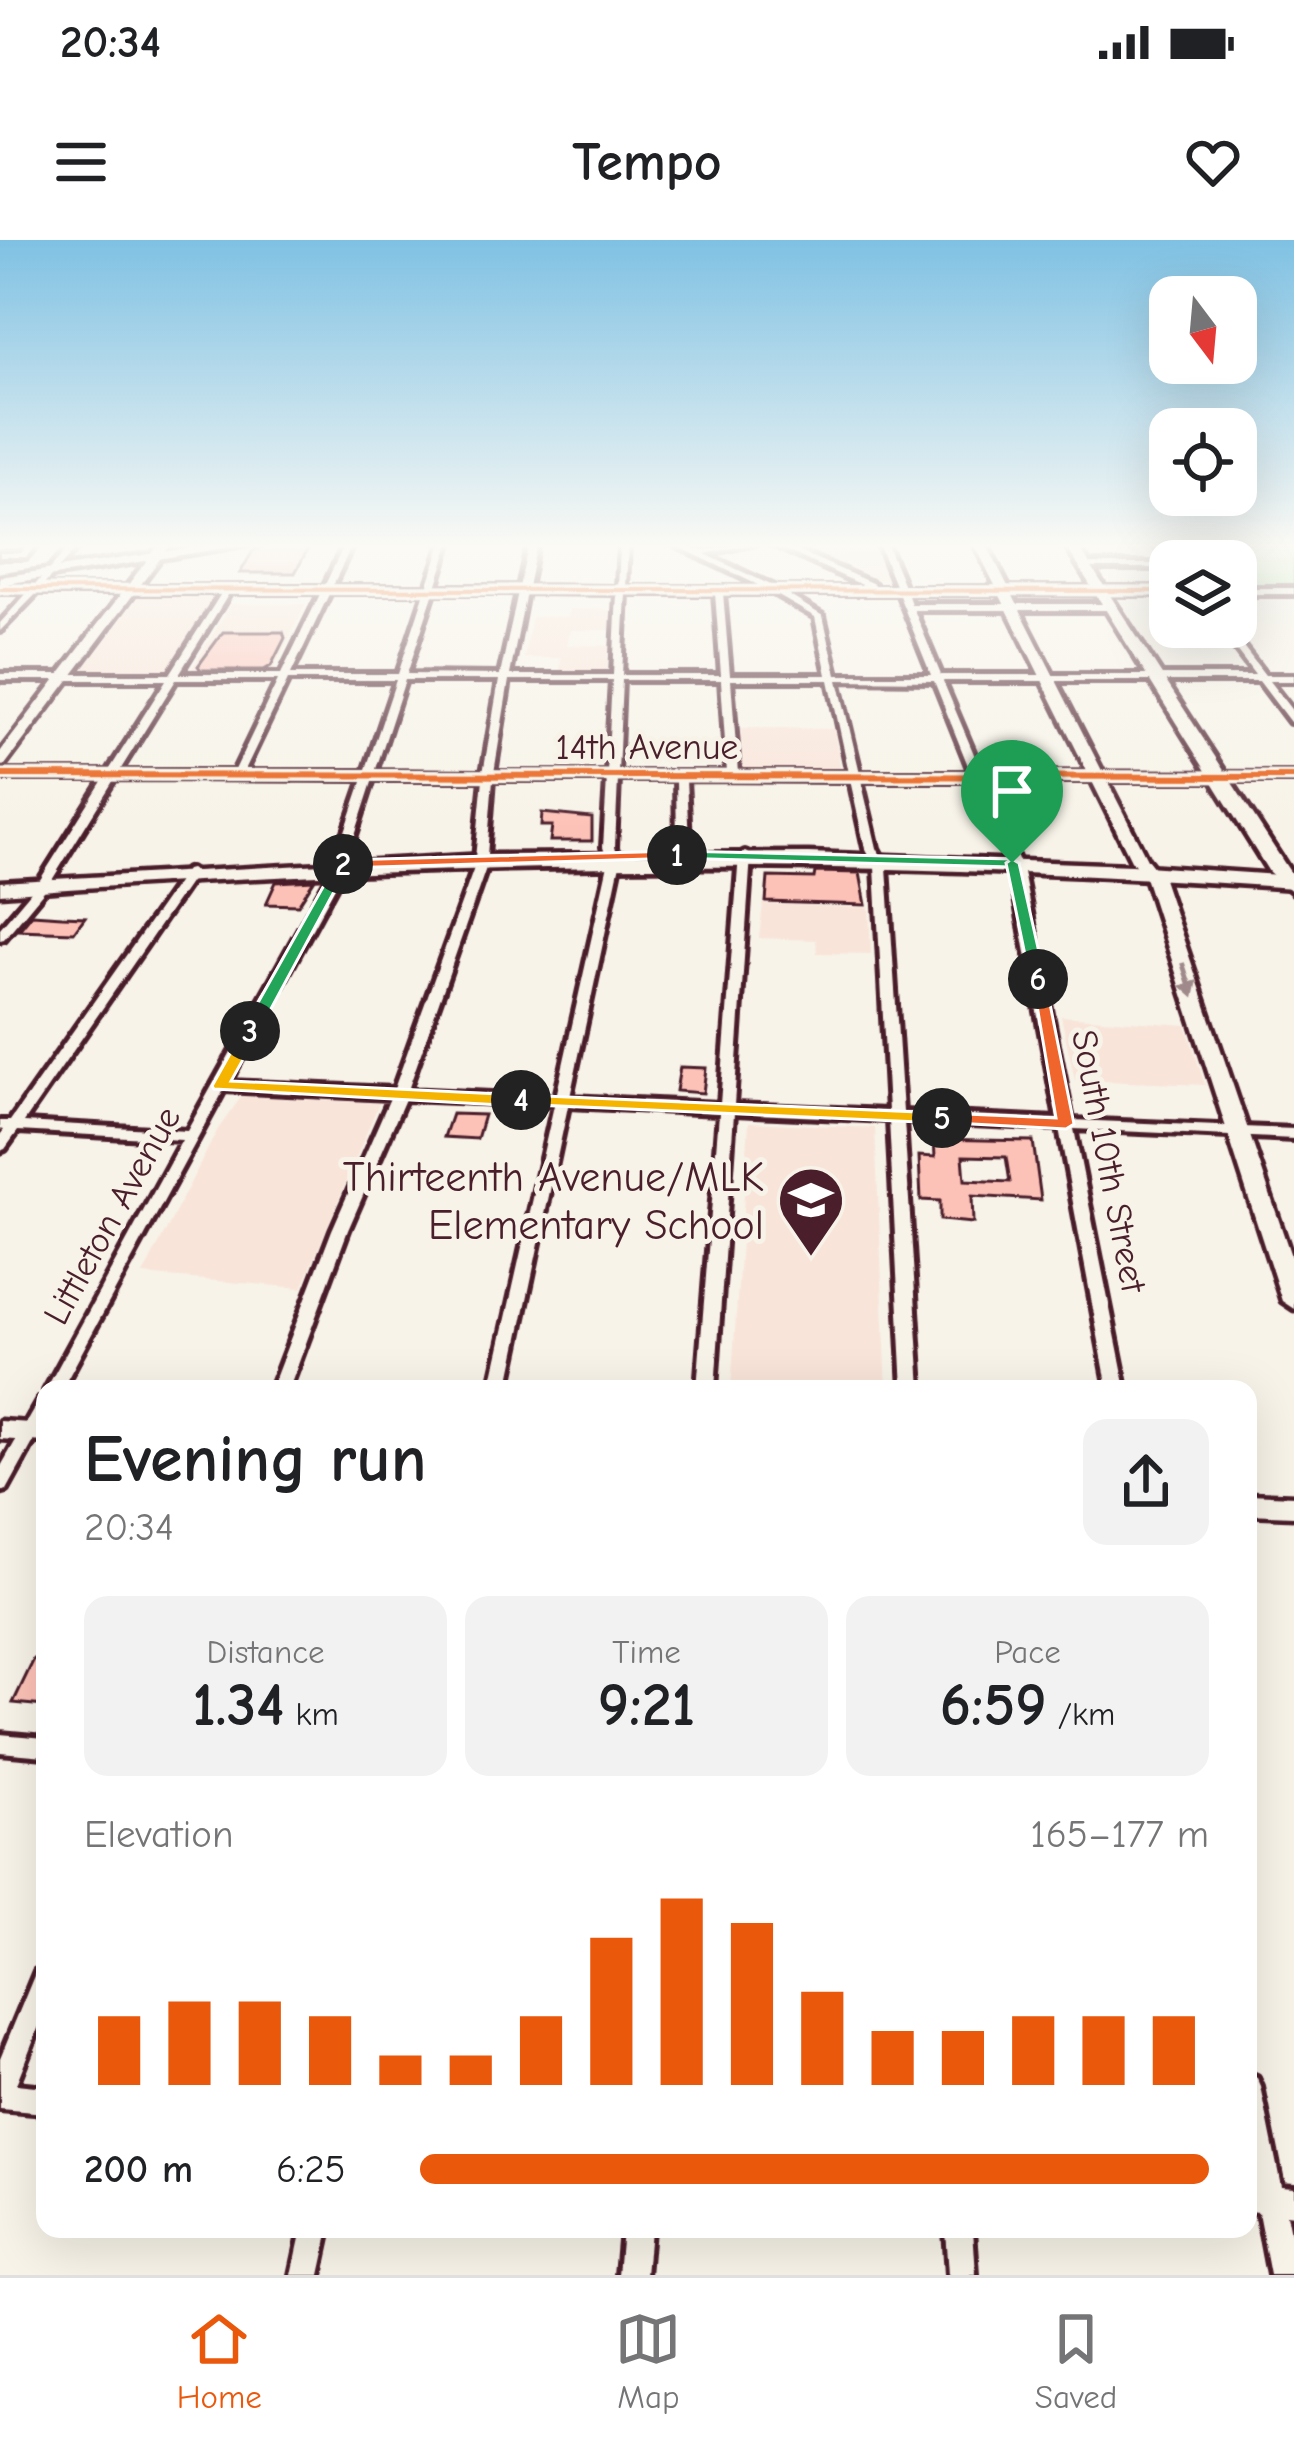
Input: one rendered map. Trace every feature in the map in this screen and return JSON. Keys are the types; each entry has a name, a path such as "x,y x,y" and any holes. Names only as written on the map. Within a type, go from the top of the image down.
{"main road":[{"path":"0,889 341,864 611,855 1012,863 1292,884"}],"street":[{"path":"0,762 93,638"},
{"path":"0,936 43,885 199,638"},
{"path":"237,776 305,638"},
{"name":"Littleton Avenue","path":"58,1380 341,864 415,638"},
{"path":"283,1380 340,1230 399,1095 480,859 489,776 514,638"},
{"path":"501,1380 614,864 619,638"},
{"path":"723,638 734,776"},
{"path":"822,638 877,858 912,1380"},
{"name":"South 10th Street","path":"921,638 1012,863 1115,1380"},
{"path":"1029,638 1148,870 1294,1301"},
{"path":"1130,638 1217,777 1292,884"},
{"path":"1238,648 1294,720"},
{"path":"0,676 1294,678"},
{"name":"14th Avenue","path":"0,776 1294,777"},
{"path":"681,776 683,843"},
{"path":"707,1380 745,855"},
{"path":"0,1146 7,1126 190,873"},
{"path":"220,1086 1294,1134"},
{"path":"7,1126 191,1136"},
{"path":"0,1430 36,1433"},
{"path":"0,1485 36,1436"},
{"path":"1257,1504 1294,1506"},
{"path":"0,1743 36,1747"},
{"path":"36,2002 0,2093 36,2099"},
{"path":"1257,2133 1284,2275"},
{"path":"306,2275 314,2238"},
{"path":"632,2275 635,2238"},
{"path":"960,2238 962,2275"}],"shaded area":[{"path":"107,638 192,638 172,672 81,672"},
{"path":"211,638 289,638 272,672 190,672"},
{"path":"528,638 568,638 567,645 609,646 607,673 560,673 561,658 524,658"},
{"path":"740,728 834,729 841,772 743,771"},
{"path":"763,904 869,908 871,954 817,953 816,940 759,938"},
{"path":"1061,1016 1186,1025 1205,1085 1075,1080"},
{"path":"242,1096 379,1103 302,1288 143,1275 218,1129"},
{"name":"Thirteenth Avenue/MLK Elementary School","path":"749,1122 875,1128 887,1380 732,1380"}],"building":[{"path":"219,638 285,638 271,666 264,670 201,670 198,666"},
{"path":"542,813 592,818 592,841 550,841 552,826 541,826"},
{"path":"815,872 860,873 866,905 766,902 768,877 814,878"},
{"path":"314,880 298,905 266,904 276,882"},
{"path":"32,914 85,917 74,932 19,930"},
{"path":"680,1067 706,1068 703,1093 676,1091"},
{"path":"452,1114 484,1115 477,1139 444,1137"},
{"path":"934,1139 1033,1141 1041,1200 972,1196 973,1223 940,1220 940,1201 921,1200 919,1156 935,1157","holes":["963,1156 1006,1157 1010,1182 965,1180"]},
{"path":"34,1659 36,1659 36,1705 13,1703"}],"cycle path":[{"path":"0,775 1294,777"}],"place":[{"name":"Thirteenth Avenue/MLK Elementary School","path":"811,1259"}],"route":[{"path":"611,855 1012,863 1066,1124 220,1086 341,864 611,855"}]}
